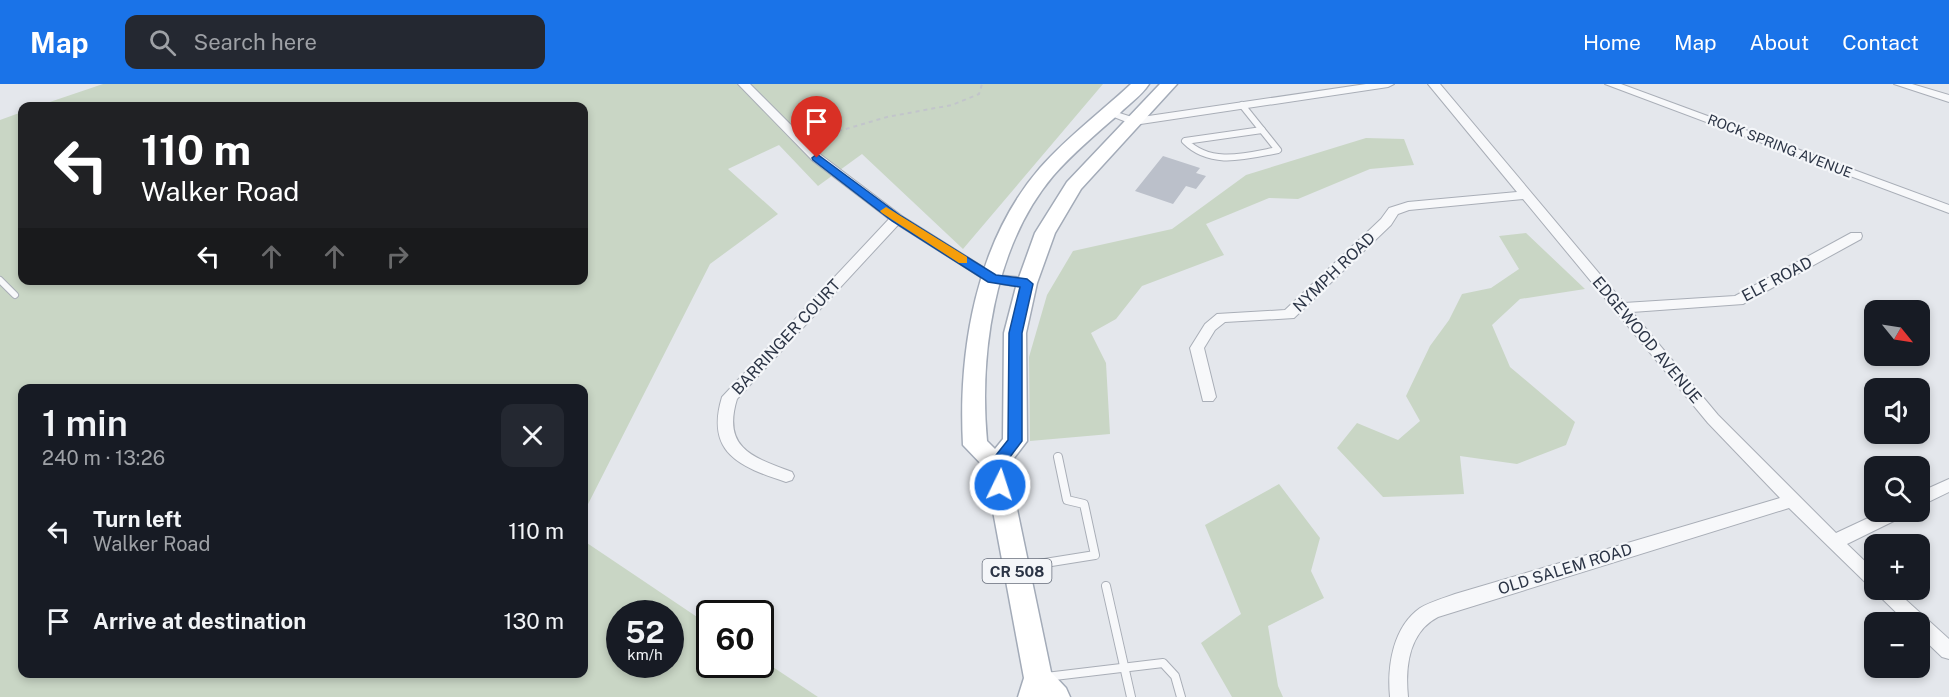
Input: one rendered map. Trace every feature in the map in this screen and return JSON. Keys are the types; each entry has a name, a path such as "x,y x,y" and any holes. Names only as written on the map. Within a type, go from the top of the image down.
{"main road":[{"path":"1141,84 1047,173 1015,220 993,279 978,337 972,393 975,445 996,464 1015,441 1016,333 1027,284 1045,233 1074,186 1169,84"},
{"name":"CR 508","path":"996,464 1042,691"}],"street":[{"path":"744,84 817,158 897,219 993,279 1027,284"},
{"path":"1110,113 1134,122 1388,84"},
{"name":"EDGEWOOD AVENUE","path":"1434,84 1713,418 1792,501 1864,571"},
{"name":"ROCK SPRING AVENUE","path":"1611,84 1949,209"},
{"path":"1900,84 1949,99"},
{"path":"1152,102 1168,110 1190,113"},
{"name":"NYMPH ROAD","path":"1208,397 1197,348 1210,327 1222,317 1288,315 1386,222 1393,211 1408,206 1526,195"},
{"name":"BARRINGER COURT","path":"786,476 752,464 737,454 724,431 728,402 897,219"},
{"name":"ELF ROAD","path":"1620,308 1738,301 1856,236"},
{"path":"1930,494 1949,485"},
{"name":"OLD SALEM ROAD","path":"1399,697 1396,678 1400,661 1408,636 1425,615 1455,602 1792,501"},
{"path":"1834,542 1875,522"},
{"path":"1894,600 1907,612"},
{"path":"1930,633 1949,651"}],"lane":[{"path":"1242,105 1262,130 1278,150 1227,159 1207,155 1189,147 1185,141 1262,130"},
{"path":"0,280 15,295"},
{"path":"1016,567 1095,555 1084,504 1067,500 1058,457"},
{"path":"1106,586 1131,697"},
{"path":"1042,691 1124,669 1163,663 1175,676 1181,697"}],"path":[{"path":"808,141 887,117 952,105 979,94 982,84"}],"green space":[{"path":"103,84 1103,84 963,249 862,154 818,186 779,145 728,169 778,214 710,264 588,504 588,384 18,384 18,678 588,678 588,544 672,600 606,600 606,678 684,678 684,608 696,616 696,678 774,678 774,668 818,697 0,697 0,120 18,113 18,285 588,285 588,102 50,102"},
{"path":"1366,138 1404,139 1414,165 1370,169 1298,199 1269,198 1206,224 1224,255 1142,286 1116,319 1091,333 1106,363 1110,434 1030,441 1029,357 1047,295 1073,251 1172,229 1246,175"},
{"path":"1526,233 1585,289 1520,299 1492,325 1510,367 1575,422 1566,445 1517,464 1460,456 1464,494 1383,497 1337,448 1357,423 1398,440 1420,421 1406,396 1430,346 1449,320 1462,294 1491,288 1519,269 1499,236"},
{"path":"1279,484 1320,538 1311,571 1324,598 1268,626 1278,686 1283,697 1232,697 1201,643 1241,614 1205,525"}],"building":[{"path":"1163,156 1200,168 1196,173 1206,176 1196,189 1186,186 1173,204 1135,191"}],"slow traffic":[{"path":"886,211 963,260"}],"route":[{"path":"817,158 897,219 993,279 1027,284 1016,333 1015,441 996,464 1000,485"}]}
